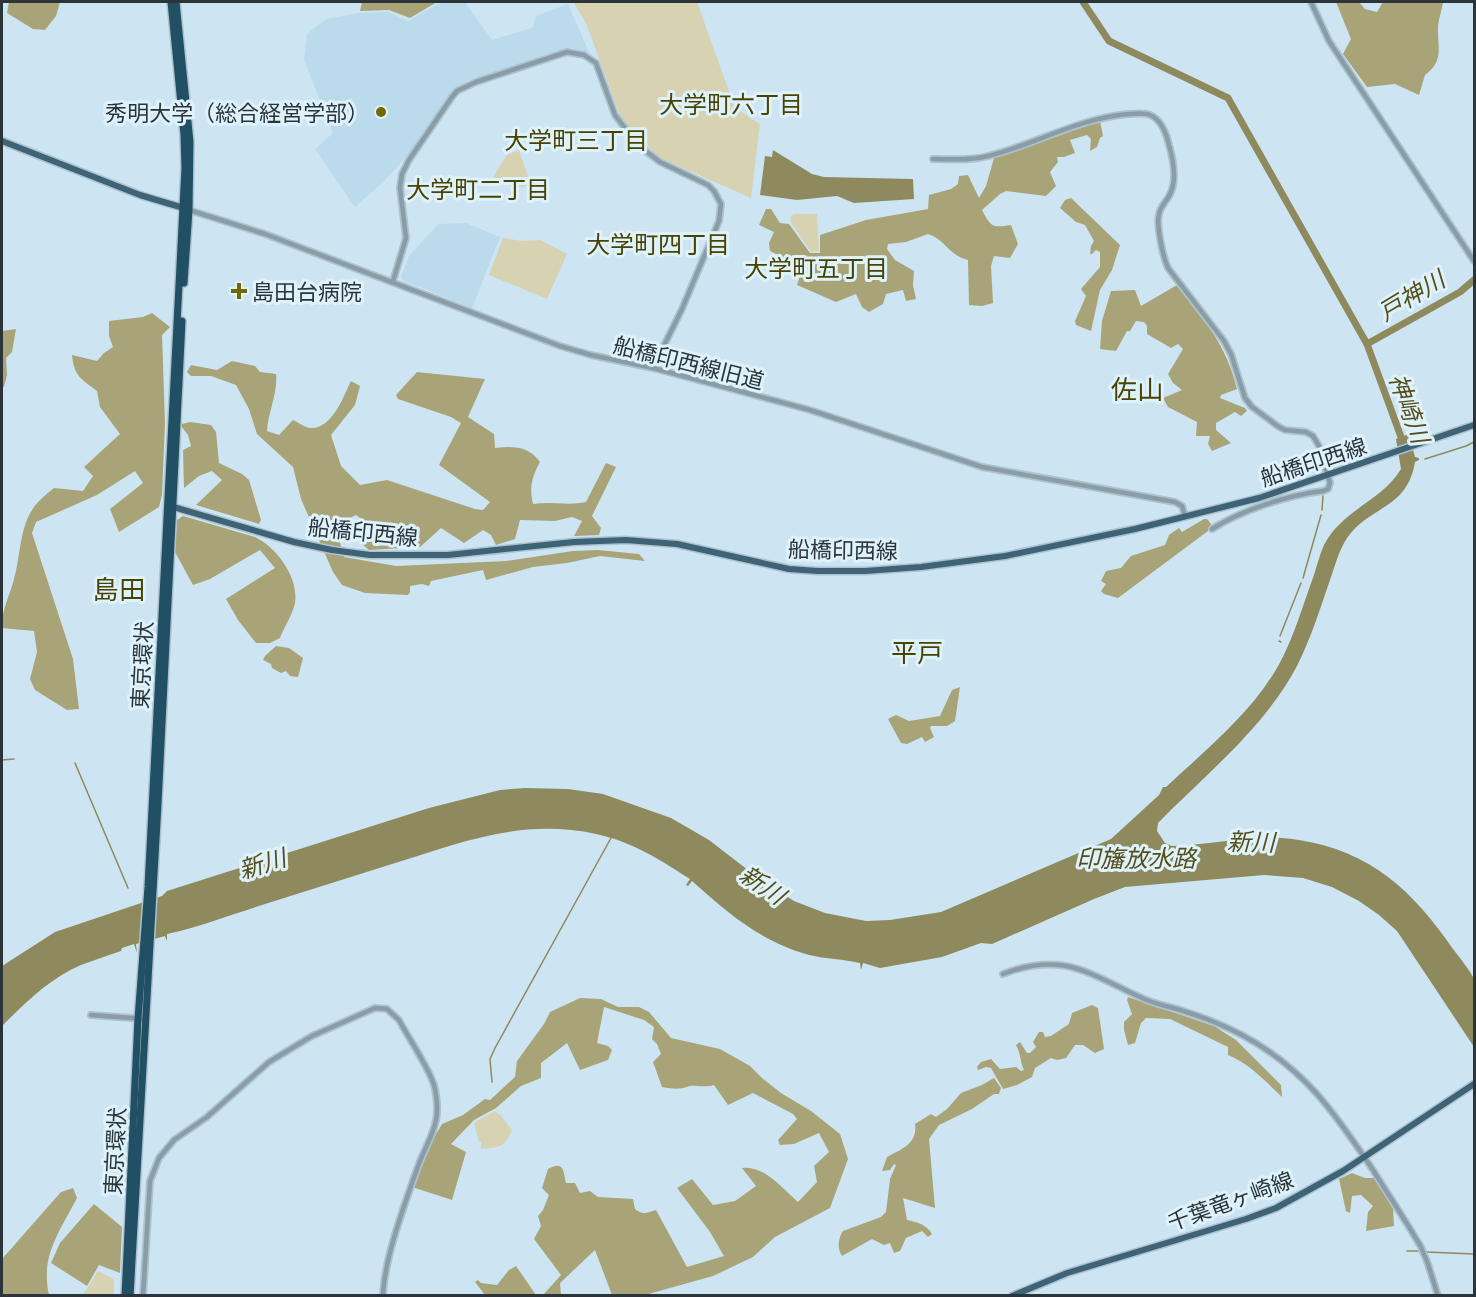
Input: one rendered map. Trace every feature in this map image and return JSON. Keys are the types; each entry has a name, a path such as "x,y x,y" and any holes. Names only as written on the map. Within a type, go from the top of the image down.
{"highway":[{"name":"東京環状","path":"171,2 184,135 186,209"},
{"name":"東京環状","path":"125,1296 146,959 190,142 176,2"},
{"name":"東京環状","path":"130,1296 141,1019"}],"main road":[{"path":"2,141 140,195 186,209"},
{"name":"船橋印西線","path":"170,506 252,531 332,550 370,555 448,555 574,542 632,540 677,544 789,568 826,572 866,571 1019,554 1087,541 1259,498 1474,425"},
{"name":"千葉竜ヶ崎線","path":"1012,1296 1066,1273 1276,1208 1365,1158 1474,1084"}],"street":[{"path":"1311,2 1329,41 1474,261"},
{"path":"393,281 406,238 400,188 402,174 452,97 476,81 567,52 584,55 596,63 615,115 629,136 660,162 708,185 721,204 719,221 682,309 653,369"},
{"path":"933,159 970,159 990,156 1081,122 1100,118 1138,113 1154,117 1161,125 1169,144 1173,171 1173,188 1158,218 1168,268 1224,341 1233,360 1245,398 1252,407 1279,427 1285,430 1306,432 1313,436 1319,446 1328,475 1328,489 1292,495 1225,521 1212,529"},
{"name":"船橋印西線旧道","path":"186,209 265,234 560,346 810,410 982,468 1175,501 1182,506 1185,516"},
{"path":"1003,974 1046,964 1080,968 1142,998 1185,1011 1242,1035 1276,1056 1305,1079 1329,1107 1365,1158 1421,1247 1438,1296"},
{"path":"143,1296 150,1181 165,1150 174,1140 207,1116 269,1062 312,1036 367,1011 382,1008 393,1013 399,1020 433,1083 438,1115 434,1132 415,1172 384,1280 383,1296"},
{"path":"91,1015 141,1019"}],"shaded area":[{"path":"9,2 60,2 56,16 45,30 33,29 7,13"},
{"path":"362,2 437,2 410,18 389,10 360,11"},
{"name":"秀明大学（総合経営学部）","path":"442,2 465,2 492,40 532,28 536,16 568,4 589,52 572,48 467,81 454,90 409,154 355,207 315,149 333,133 304,60 307,34 326,19 358,13 388,12 408,21"},
{"path":"697,2 735,108 760,124 751,198 660,158 622,121 586,23 574,3"},
{"path":"1336,2 1359,2 1365,9 1377,12 1383,2 1443,2 1438,26 1438,58 1425,75 1419,95 1395,84 1367,87 1343,54 1351,39"},
{"path":"1100,121 1103,136 1097,147 1090,151 1091,139 1087,135 1070,140 1075,153 1057,157 1058,162 1050,172 1056,186 1046,196 1006,191 982,210 993,225 1011,225 1018,244 1010,258 994,256 991,266 993,303 982,306 969,305 968,260 956,255 939,240 928,234 906,242 888,244 887,249 895,260 914,271 913,285 916,299 906,301 903,290 886,294 883,304 869,312 862,307 856,294 836,302 797,285 803,267 770,251 769,243 774,232 759,225 766,209 771,209 780,223 789,224 810,253 820,253 820,235 866,220 928,209 929,195 951,189 958,184 959,176 968,175 979,198 986,186 994,158"},
{"path":"519,150 530,187 515,186 493,177 507,155"},
{"path":"1071,198 1120,245 1112,270 1100,290 1091,331 1076,325 1075,321 1086,296 1081,289 1100,267 1100,252 1096,250 1090,254 1094,241 1085,225 1076,222 1060,208 1065,200"},
{"path":"794,214 817,214 819,251 811,252 790,221"},
{"path":"466,223 500,237 472,308 404,281 401,277 409,256 438,224"},
{"path":"503,238 522,241 540,240 567,254 547,299 489,275"},
{"path":"1177,285 1197,310 1227,359 1237,389 1221,395 1220,398 1245,408 1247,411 1241,416 1235,412 1216,423 1216,430 1231,443 1212,451 1208,444 1210,436 1196,436 1197,422 1168,407 1163,398 1182,390 1173,383 1168,374 1183,349 1178,344 1171,348 1147,334 1147,326 1144,322 1136,321 1130,331 1127,331 1116,351 1100,349 1102,321 1111,291 1135,290 1141,306"},
{"path":"152,313 170,327 162,335 165,423 162,495 159,507 119,532 110,509 143,483 135,471 97,495 36,522 32,533 73,659 79,709 67,710 35,690 30,679 37,652 34,631 2,628 3,615 16,570 23,533 34,507 54,488 83,491 93,476 84,467 120,434 100,407 97,391 77,372 72,355 97,361 113,347 109,336 109,321 143,317"},
{"path":"16,329 12,352 6,358 7,375 4,387 2,386 2,331"},
{"path":"232,361 255,366 260,372 276,374 276,388 267,431 279,435 293,420 311,428 319,427 331,417 341,403 351,381 360,386 355,405 331,435 341,466 360,485 387,480 475,509 483,510 490,502 439,465 461,423 451,417 398,399 396,395 417,372 485,379 468,417 494,434 495,448 520,448 531,453 540,462 532,482 533,504 586,502 606,463 616,467 592,516 601,528 599,535 574,536 582,521 572,517 555,521 520,520 515,539 496,545 491,535 483,530 464,543 441,528 420,547 369,550 362,544 367,523 356,515 335,525 344,557 396,566 506,561 573,551 598,550 639,554 645,561 600,556 533,567 486,580 483,570 431,581 429,586 422,584 410,586 408,595 365,593 342,585 333,572 301,499 293,467 257,434 249,409 236,385 211,376 191,376 187,372 191,365 217,370"},
{"path":"190,422 211,425 216,432 219,463 249,480 261,520 259,524 196,505 222,480 212,471 199,476 184,488 183,450 191,446 188,435 181,426"},
{"path":"183,516 255,537 278,555 290,573 295,593 294,607 280,638 270,643 256,643 238,620 226,599 275,568 260,550 210,579 193,585 175,552 177,520"},
{"path":"1204,519 1211,524 1208,531 1118,598 1101,591 1106,584 1101,581 1106,571 1121,568 1131,556 1165,545 1169,535 1179,528 1182,532"},
{"path":"276,646 289,648 303,658 298,677 290,676 286,671 281,673 263,660"},
{"path":"960,687 955,721 947,726 931,726 934,737 925,742 922,737 907,744 901,743 888,719 896,715 909,721 940,716 952,690"},
{"path":"1128,997 1214,1026 1236,1040 1281,1085 1282,1097 1250,1068 1228,1055 1228,1047 1170,1019 1146,1018 1141,1023 1135,1043 1128,1045 1124,1022 1132,1014"},
{"path":"580,998 601,999 618,1007 639,1007 649,1012 671,1038 720,1049 750,1066 781,1093 811,1111 840,1134 848,1159 830,1208 775,1237 753,1257 713,1276 645,1295 612,1295 595,1250 560,1283 561,1295 543,1295 561,1275 534,1239 541,1226 538,1216 549,1195 542,1188 548,1169 560,1167 566,1183 575,1183 580,1193 590,1191 598,1197 633,1199 635,1209 642,1213 656,1210 687,1267 724,1256 710,1232 677,1188 692,1179 713,1205 735,1201 756,1186 742,1168 750,1168 765,1174 798,1202 817,1182 814,1166 829,1152 819,1133 794,1144 780,1145 778,1140 797,1119 793,1114 753,1093 728,1105 714,1085 676,1089 662,1087 653,1062 661,1054 652,1039 654,1027 644,1020 604,1007 597,1043 608,1046 612,1050 608,1060 580,1070 567,1043 541,1063 541,1078 521,1086 496,1108 474,1120 451,1144 466,1152 452,1200 412,1187 424,1154 442,1124 463,1115 485,1099 490,1100 515,1077 517,1061 550,1012"},
{"path":"1092,1005 1098,1008 1104,1049 1095,1053 1083,1045 1075,1045 1066,1058 1057,1060 1051,1058 1035,1068 1032,1077 1003,1089 991,1068 978,1070 977,1067 981,1062 991,1059 1000,1069 1016,1067 1021,1071 1024,1070 1016,1045 1020,1042 1027,1053 1030,1053 1036,1047 1033,1042 1039,1032 1043,1032 1045,1037 1051,1036 1069,1024 1072,1013"},
{"path":"994,1078 1001,1088 999,1094 994,1094 972,1109 939,1125 929,1139 935,1208 903,1198 907,1220 924,1226 932,1234 928,1237 922,1231 906,1238 900,1251 894,1253 890,1243 884,1245 872,1239 842,1256 839,1243 843,1231 881,1217 886,1212 890,1179 896,1165 894,1164 890,1170 882,1171 887,1157 911,1141 915,1124 931,1114 936,1117 947,1109 961,1093"},
{"path":"495,1111 512,1130 507,1140 500,1146 481,1149 481,1142 479,1142 474,1123"},
{"path":"1352,1173 1365,1178 1378,1178 1393,1208 1394,1226 1366,1231 1368,1212 1373,1206 1361,1195 1352,1196 1350,1213 1346,1211 1339,1179"},
{"path":"73,1188 77,1198 58,1233 49,1256 47,1281 49,1295 2,1295 2,1259 61,1192"},
{"path":"94,1204 122,1227 120,1273 99,1265 87,1286 51,1263 60,1243"},
{"path":"516,1266 536,1295 485,1295 475,1282 478,1280 481,1283 497,1285 509,1270"},
{"path":"98,1271 114,1279 114,1295 83,1295"}],"water":[{"path":"773,150 812,174 824,177 913,179 914,199 854,203 837,196 797,200 760,195 765,156 772,157"},
{"name":"印旛放水路","path":"1409,434 1415,457 1419,458 1415,462 1411,478 1396,498 1356,527 1347,538 1337,558 1307,645 1284,688 1252,730 1158,823 1157,831 1165,843 1172,846 1267,838 1299,840 1325,846 1369,864 1406,892 1423,909 1474,979 1474,1047 1397,931 1359,901 1332,887 1303,878 1264,875 1125,887 992,944 981,943 942,957 880,968 863,963 861,970 860,963 809,955 760,934 719,905 692,881 688,886 686,885 690,879 633,846 596,834 543,829 492,835 443,848 167,934 167,941 165,936 136,944 137,953 134,944 122,948 121,951 70,970 48,984 2,1026 2,966 55,932 162,896 167,891 429,808 500,790 568,789 603,794 671,818 709,840 757,877 794,901 825,913 866,921 890,920 941,912 1111,839 1159,795 1163,787 1166,787 1234,723 1250,706 1277,668 1295,630 1324,545 1341,523 1393,480 1401,469 1396,439"}],"waterway":[{"name":"神崎川","path":"1083,2 1109,41 1228,98 1367,344 1404,445"},
{"name":"戸神川","path":"1367,344 1460,292 1474,280"},
{"path":"1425,459 1474,442"},
{"path":"1322,510 1323,496"},
{"path":"1303,578 1321,515"},
{"path":"1280,636 1301,583"},
{"path":"2,760 14,759"},
{"path":"75,763 128,888"},
{"path":"492,1082 490,1059 495,1048 611,838"},
{"path":"1407,1251 1421,1251"},
{"path":"1426,1252 1474,1254"}],"place":[{"name":"秀明大学（総合経営学部）","path":"381,112"},
{"name":"島田台病院","path":"239,291"}],"district":[{"name":"大学町六丁目","path":"731,103"},
{"name":"大学町三丁目","path":"576,139"},
{"name":"大学町二丁目","path":"478,188"},
{"name":"大学町四丁目","path":"658,243"},
{"name":"大学町五丁目","path":"816,267"},
{"name":"佐山","path":"1137,388"},
{"name":"島田","path":"119,588"},
{"name":"平戸","path":"917,651"}],"water label":[{"name":"新川","path":"1251,841"},
{"name":"新川","path":"262,863"},
{"name":"新川","path":"763,884"}]}
